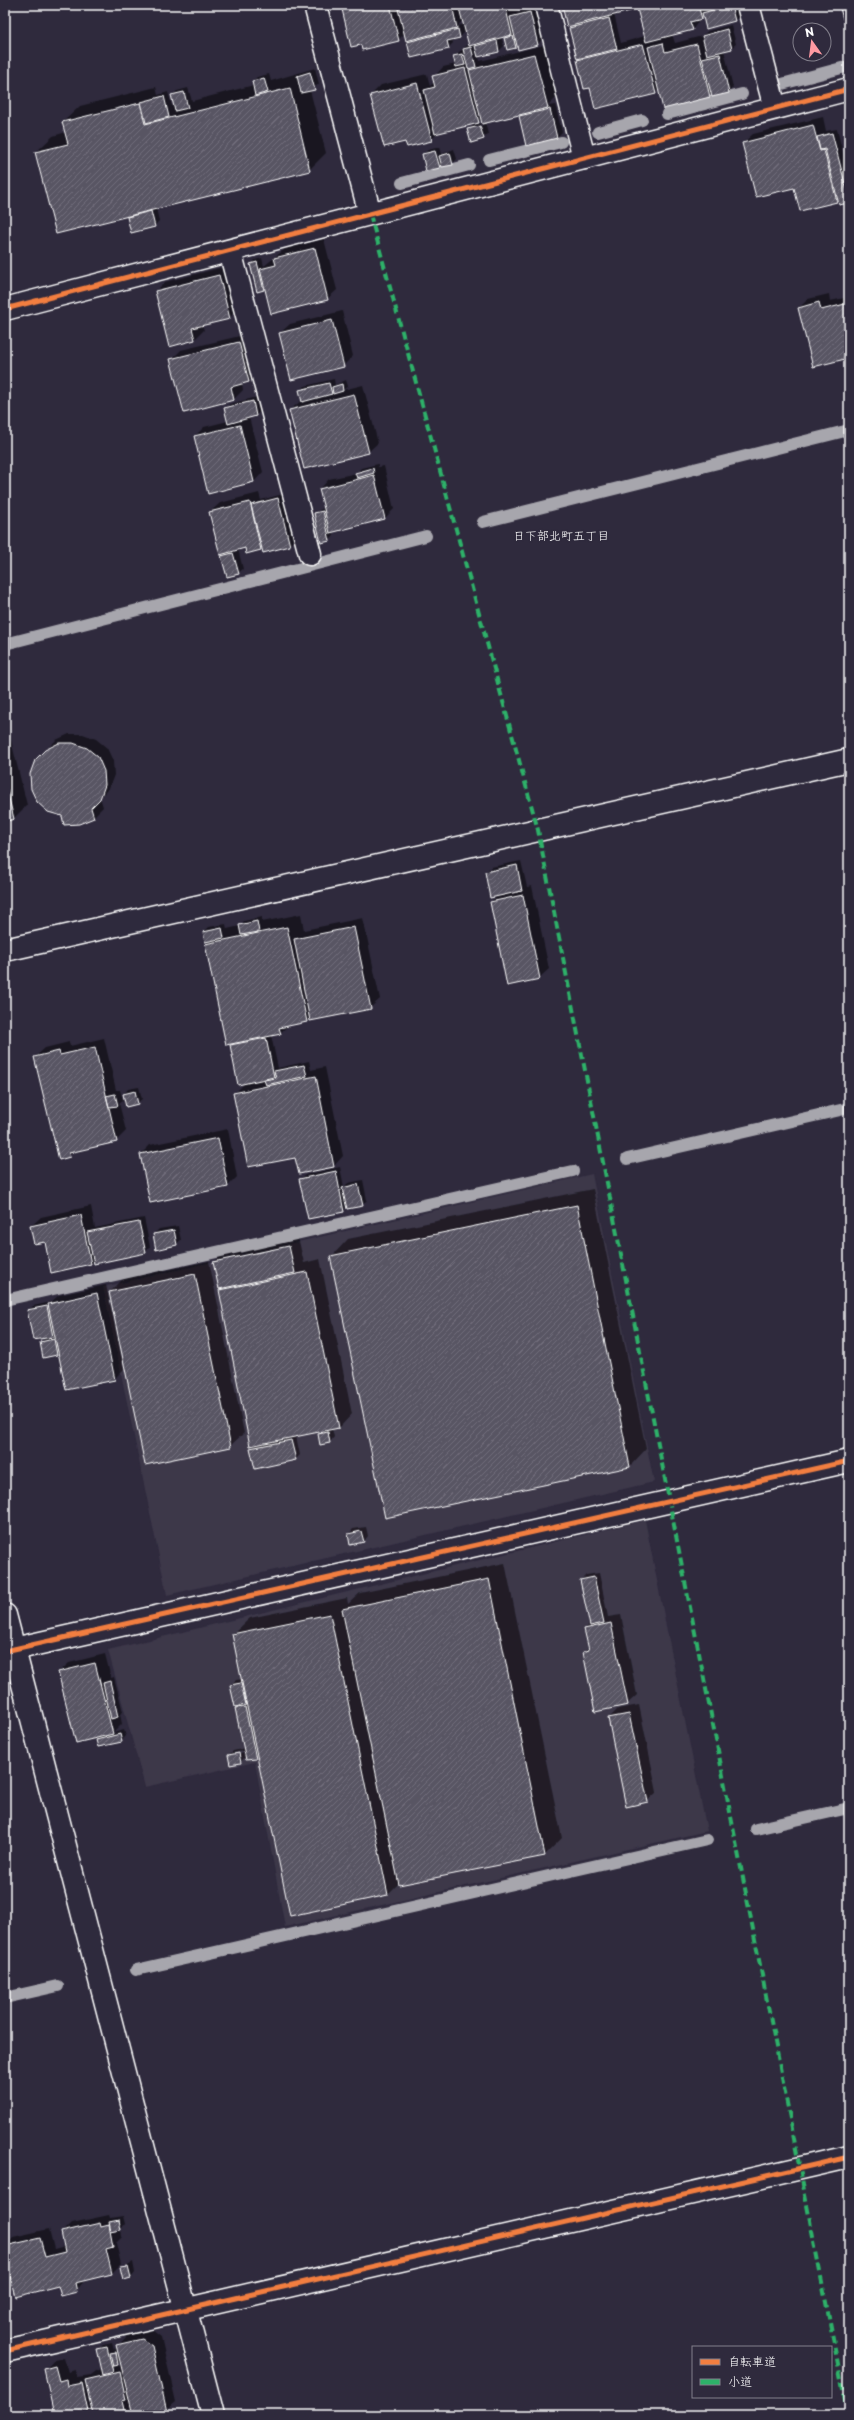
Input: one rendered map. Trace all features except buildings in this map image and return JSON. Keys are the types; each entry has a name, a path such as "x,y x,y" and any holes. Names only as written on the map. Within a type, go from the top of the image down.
{"street":[{"path":"315,5 370,214"},
{"path":"546,5 584,158"},
{"path":"748,5 775,108"},
{"path":"5,309 849,89"},
{"path":"230,251 310,554"},
{"path":"5,950 849,760"},
{"path":"9,1650 849,1461"},
{"path":"5,1615 9,1650 213,2415"},
{"path":"5,2351 185,2308 849,2157"}],"shaded area":[{"path":"592,1174 654,1482 167,1595 103,1287"},
{"path":"645,1520 707,1831 285,1927 255,1762 145,1787 108,1650"}],"waterway":[{"path":"782,84 849,66"},
{"path":"667,114 742,94"},
{"path":"598,132 642,120"},
{"path":"489,160 561,142"},
{"path":"402,183 469,165"},
{"path":"483,522 849,430"},
{"path":"5,644 426,536"},
{"path":"627,1159 849,1108"},
{"path":"5,1300 573,1171"},
{"path":"756,1829 849,1808"},
{"path":"136,1970 707,1840"},
{"path":"5,1998 58,1986"}],"marked path":[{"path":"370,214 538,830 848,2415"}],"cycle path":[{"path":"5,309 849,89"},
{"path":"5,1651 849,1461"},
{"path":"5,2351 849,2157"}],"district":[{"name":"日下部北町五丁目","path":"561,536"}]}
